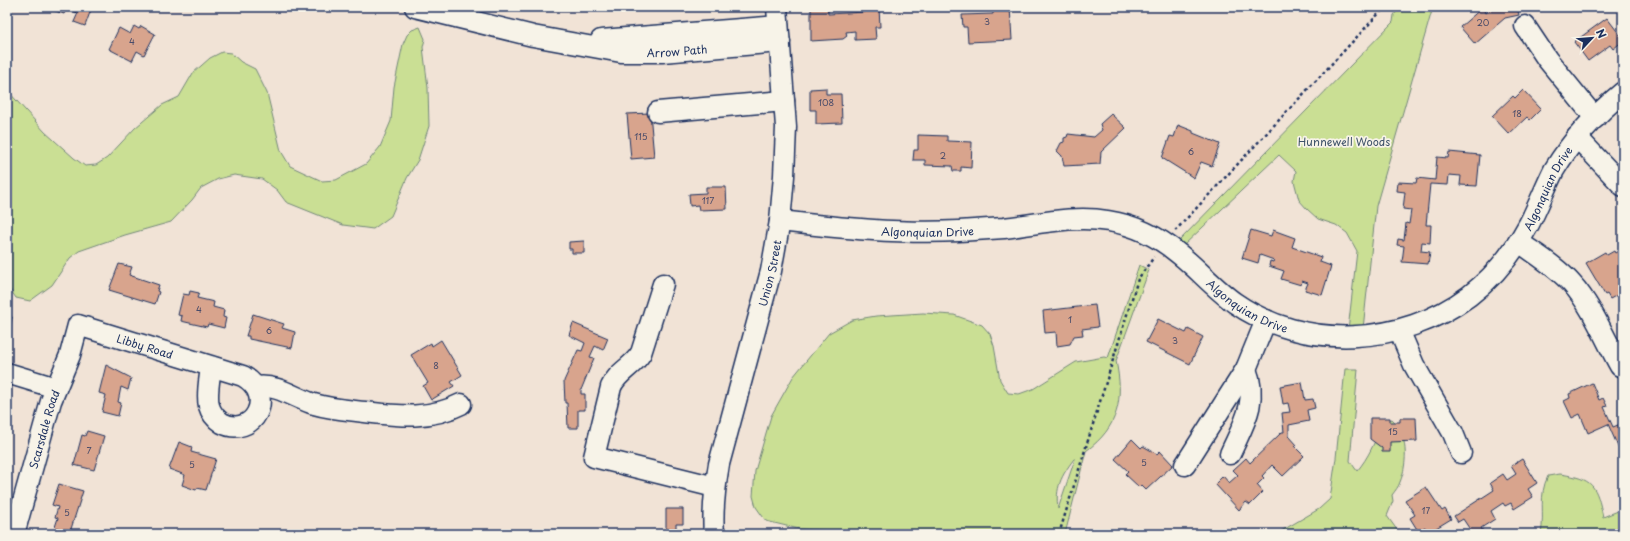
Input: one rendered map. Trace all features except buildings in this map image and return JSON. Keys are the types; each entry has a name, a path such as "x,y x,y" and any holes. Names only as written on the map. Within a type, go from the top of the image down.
{"street":[{"name":"Arrow Path","path":"415,7 533,36 574,43 778,25"},
{"name":"Union Street","path":"714,534 713,508 715,487 725,442 771,271 780,221 785,152 784,101 778,25"},
{"path":"1525,26 1558,73 1595,118"},
{"name":"Algonquian Drive","path":"780,221 885,231 932,232 1003,228 1075,218 1106,220 1136,228 1164,243 1179,253 1234,302 1266,320 1284,327 1339,336 1359,336 1399,330 1438,314 1468,297 1495,272 1519,242 1555,169 1578,137 1595,118 1623,92"},
{"path":"658,112 784,101"},
{"path":"1578,137 1623,186"},
{"path":"1519,242 1561,273 1572,284 1582,297 1620,366"},
{"path":"663,284 641,353 637,361 614,380 594,458 715,487"},
{"path":"1185,465 1246,369 1266,320"},
{"name":"Libby Road","path":"78,325 243,376 251,380 257,387"},
{"name":"Scarsdale Road","path":"14,534 56,388 70,355 78,325"},
{"path":"1399,330 1414,365 1453,433 1461,453"},
{"path":"211,366 209,405 212,414 226,425 242,425 250,421 257,414 260,405 260,396 257,387 267,386 276,388 298,398 328,407 389,416 418,416 440,413 461,404"},
{"path":"1230,454 1251,401 1251,386 1246,369"},
{"path":"7,373 56,388"}],"green space":[{"name":"Hunnewell Woods","path":"1400,7 1433,7 1376,206 1363,329 1348,330 1357,251 1347,233 1336,225 1318,219 1299,200 1294,181 1296,171 1279,155 1183,246 1178,242 1393,22 1394,15"},
{"path":"420,27 425,39 423,47 428,88 429,126 418,160 407,178 391,216 373,229 343,225 286,202 277,190 262,179 234,175 218,179 201,188 171,222 125,235 79,251 70,258 52,285 30,301 16,298 7,285 7,90 45,132 74,158 85,166 96,165 107,158 135,128 162,105 179,97 193,73 210,58 222,52 231,53 241,62 255,69 267,93 281,151 290,166 322,181 336,180 366,164 380,147 391,121 394,87 403,44 407,35 412,30"},
{"path":"1139,265 1149,270 1116,361 1119,400 1116,411 1106,432 1086,451 1065,534 864,534 799,529 766,521 756,507 753,496 755,471 771,416 793,377 829,333 852,320 876,316 923,313 954,315 982,325 990,334 994,346 1000,380 1008,393 1019,394 1033,389 1076,362 1104,357 1108,358","holes":["1075,459 1058,509 1057,495 1060,482"]},
{"path":"1345,369 1358,369 1350,461 1357,471 1365,461 1377,437 1381,424 1392,419 1401,432 1404,440 1405,457 1403,474 1392,495 1393,501 1387,516 1400,534 1276,534 1319,509 1330,499 1336,458"},
{"path":"1560,474 1580,478 1592,485 1598,497 1603,517 1623,509 1623,534 1541,534 1542,498 1545,483 1548,476"}]}
